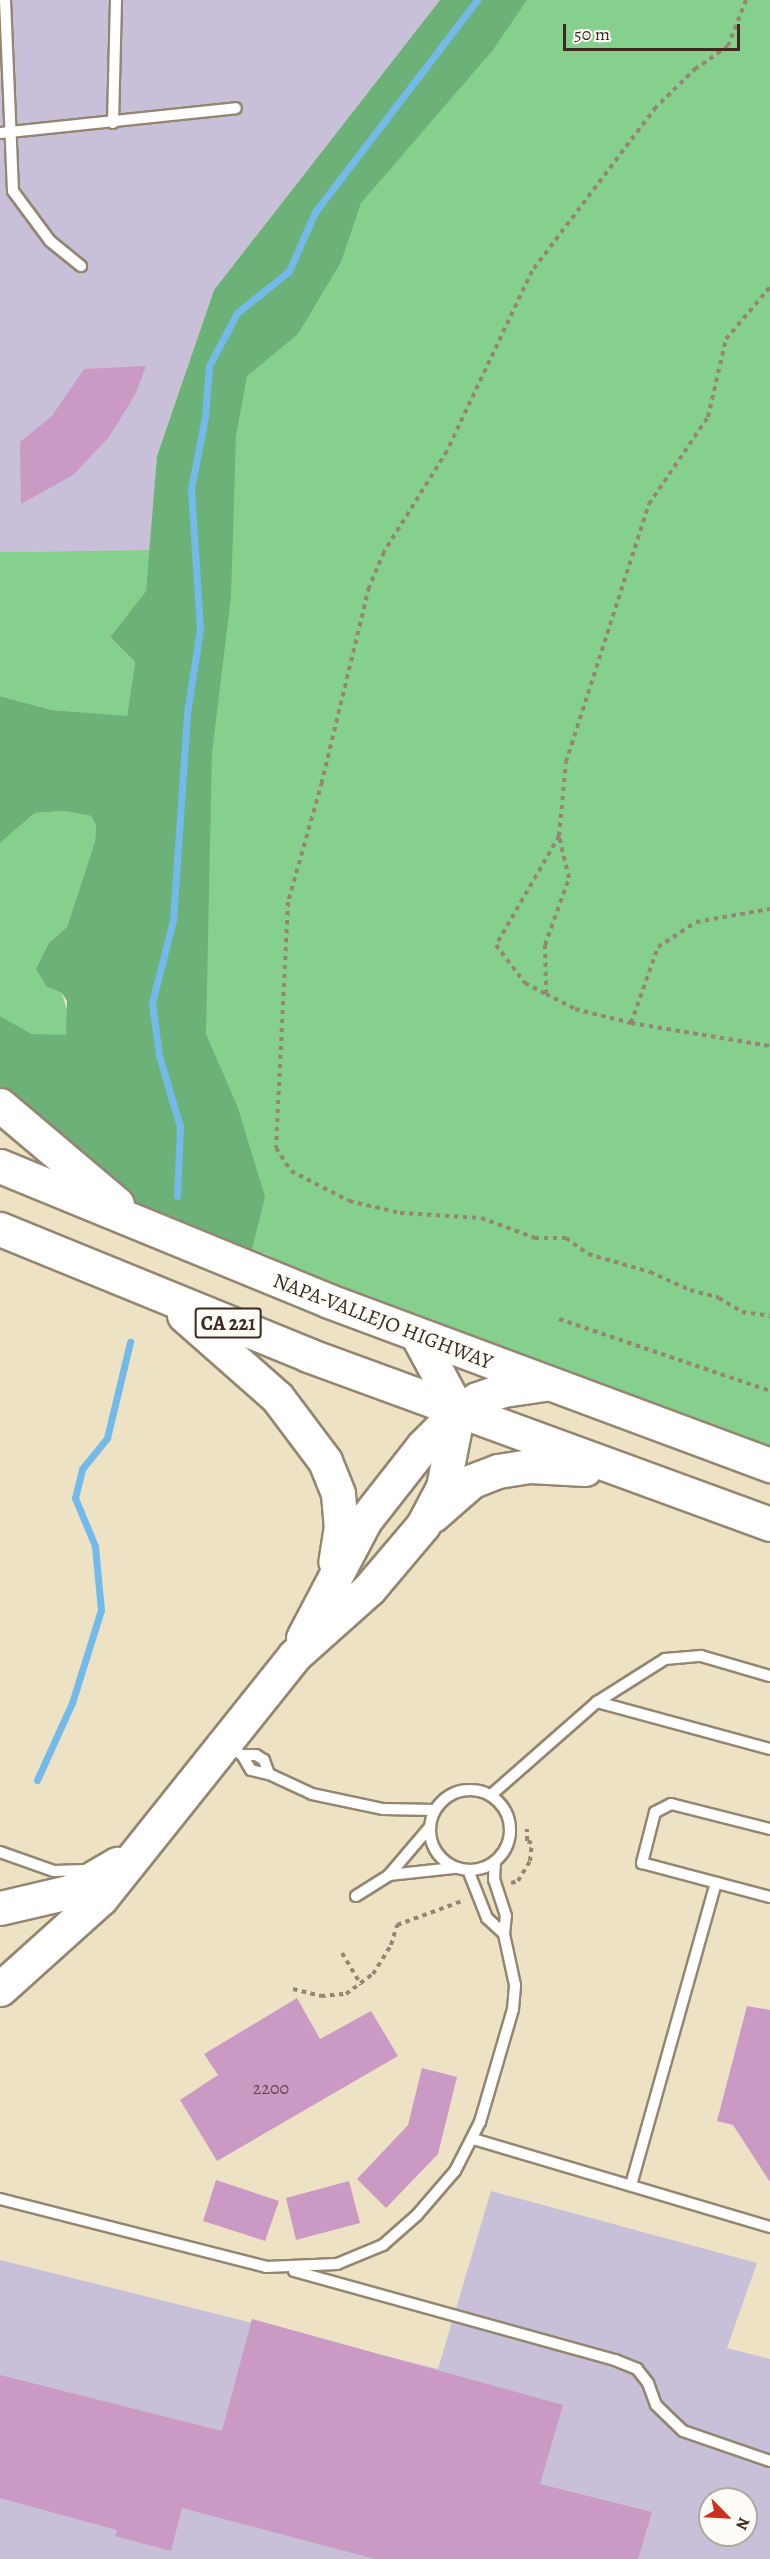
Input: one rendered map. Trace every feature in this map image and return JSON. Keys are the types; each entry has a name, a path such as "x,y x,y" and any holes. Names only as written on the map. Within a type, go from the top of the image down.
{"main road":[{"path":"0,1105 146,1228"},
{"name":"NAPA-VALLEJO HIGHWAY","path":"0,1166 146,1228 417,1335 770,1465"},
{"name":"CA 221","path":"0,1229 162,1296 458,1411 770,1524"},
{"path":"162,1296 277,1397 325,1461 338,1494 340,1526 336,1559 322,1600"},
{"path":"417,1335 458,1411 443,1487 423,1525"},
{"path":"0,1908 69,1892 107,1872 141,1843 234,1749 294,1656 365,1520 392,1482 458,1411 502,1390 545,1383"},
{"path":"294,1656 369,1589 423,1525 472,1481 498,1471 530,1466 625,1473"},
{"path":"0,1989 74,1925 141,1843"}],"lane":[{"path":"5,0 5,132 13,191 50,241 81,266"},
{"path":"113,123 116,0"},
{"path":"5,132 113,123 236,108"},
{"path":"491,1796 597,1702 665,1659 701,1656 770,1676"},
{"path":"597,1702 770,1749"},
{"path":"234,1749 251,1770 268,1774 322,1796 383,1809 435,1810"},
{"path":"285,2269 337,2264 389,2241 429,2203 455,2171 473,2139 492,2088 513,2008 515,1985 504,1934 506,1916 494,1880 495,1862 508,1840 510,1827 500,1804 491,1796 466,1790 448,1797 435,1810 429,1828 389,1875 356,1896"},
{"path":"770,1829 671,1804 655,1812 642,1863 770,1896"},
{"path":"429,1828 433,1848 455,1868"},
{"path":"0,1852 54,1871 82,1871 109,1863 141,1843"},
{"path":"389,1875 455,1868 468,1870 495,1862"},
{"path":"468,1870 487,1918 504,1934"},
{"path":"631,2185 716,1883"},
{"path":"473,2139 770,2227"},
{"path":"0,2199 285,2269 626,2365 637,2369 648,2383 656,2404 683,2431 770,2461"}],"path":[{"path":"746,0 728,46 696,68 656,107 532,271 447,451 384,552 369,587 322,782 288,902 276,1148 291,1171 349,1201 400,1214 481,1218 535,1238 566,1238 588,1254 650,1272 690,1290 727,1302 742,1312 770,1316"},
{"path":"546,994 545,945 569,878 559,836 566,762 649,504 708,417 726,339 770,287"},
{"path":"559,836 496,945 525,983 575,1009 631,1023 770,1046"},
{"path":"631,1023 658,947 696,922 770,909"},
{"path":"559,1319 770,1391"},
{"path":"506,1884 518,1881 530,1861 532,1843 527,1841 527,1829"},
{"path":"294,1989 336,1996 361,1985 385,1956 397,1925 469,1899"},
{"path":"342,1953 361,1985"}],"shaded area":[{"path":"0,0 440,0 214,290 157,456 150,550 0,552"},
{"path":"491,2191 757,2263 727,2348 770,2359 770,2559 0,2559 0,2260 438,2369"}],"green space":[{"path":"440,0 527,0 493,50 361,203 341,262 298,334 247,376 236,436 231,597 212,753 206,1034 238,1108 265,1197 247,1269 146,1229 0,1105 0,1016 32,1034 66,1035 67,1001 62,993 47,987 36,969 49,943 67,927 95,841 96,825 91,816 64,811 35,813 0,843 0,696 52,710 127,716 135,662 110,637 146,591 157,456 214,290"},
{"path":"477,0 770,0 770,1465 417,1335 266,1254 146,1229 205,416"},
{"path":"150,550 146,591 110,637 135,662 127,717 52,710 0,696 0,552"},
{"path":"64,811 91,816 96,825 95,841 67,927 49,943 47,987 62,993 68,1014 66,1035 49,1038 32,1034 0,1016 0,843 35,813"}],"building":[{"path":"146,366 135,395 109,437 73,475 21,504 20,442 52,416 84,369"},
{"path":"297,1998 320,2039 371,2011 398,2056 217,2161 180,2100 218,2075 204,2054"},
{"path":"747,2006 770,2010 770,2182 733,2125 717,2121"},
{"path":"422,2068 457,2077 438,2154 386,2208 357,2179 408,2125"},
{"path":"216,2180 279,2201 265,2241 203,2221"},
{"path":"349,2181 360,2223 296,2240 286,2198"},
{"path":"252,2319 563,2405 540,2484 652,2512 638,2559 375,2559 182,2508 171,2551 115,2536 117,2530 0,2498 0,2375 222,2431"}],"waterway":[{"path":"177,1196 180,1127 159,1055 152,1003 173,920 187,713 200,629 191,489 205,416 209,366 237,313 289,271 315,212 477,0"},
{"path":"37,1780 72,1703 101,1610 95,1546 75,1498 82,1469 107,1438 130,1342"}]}
